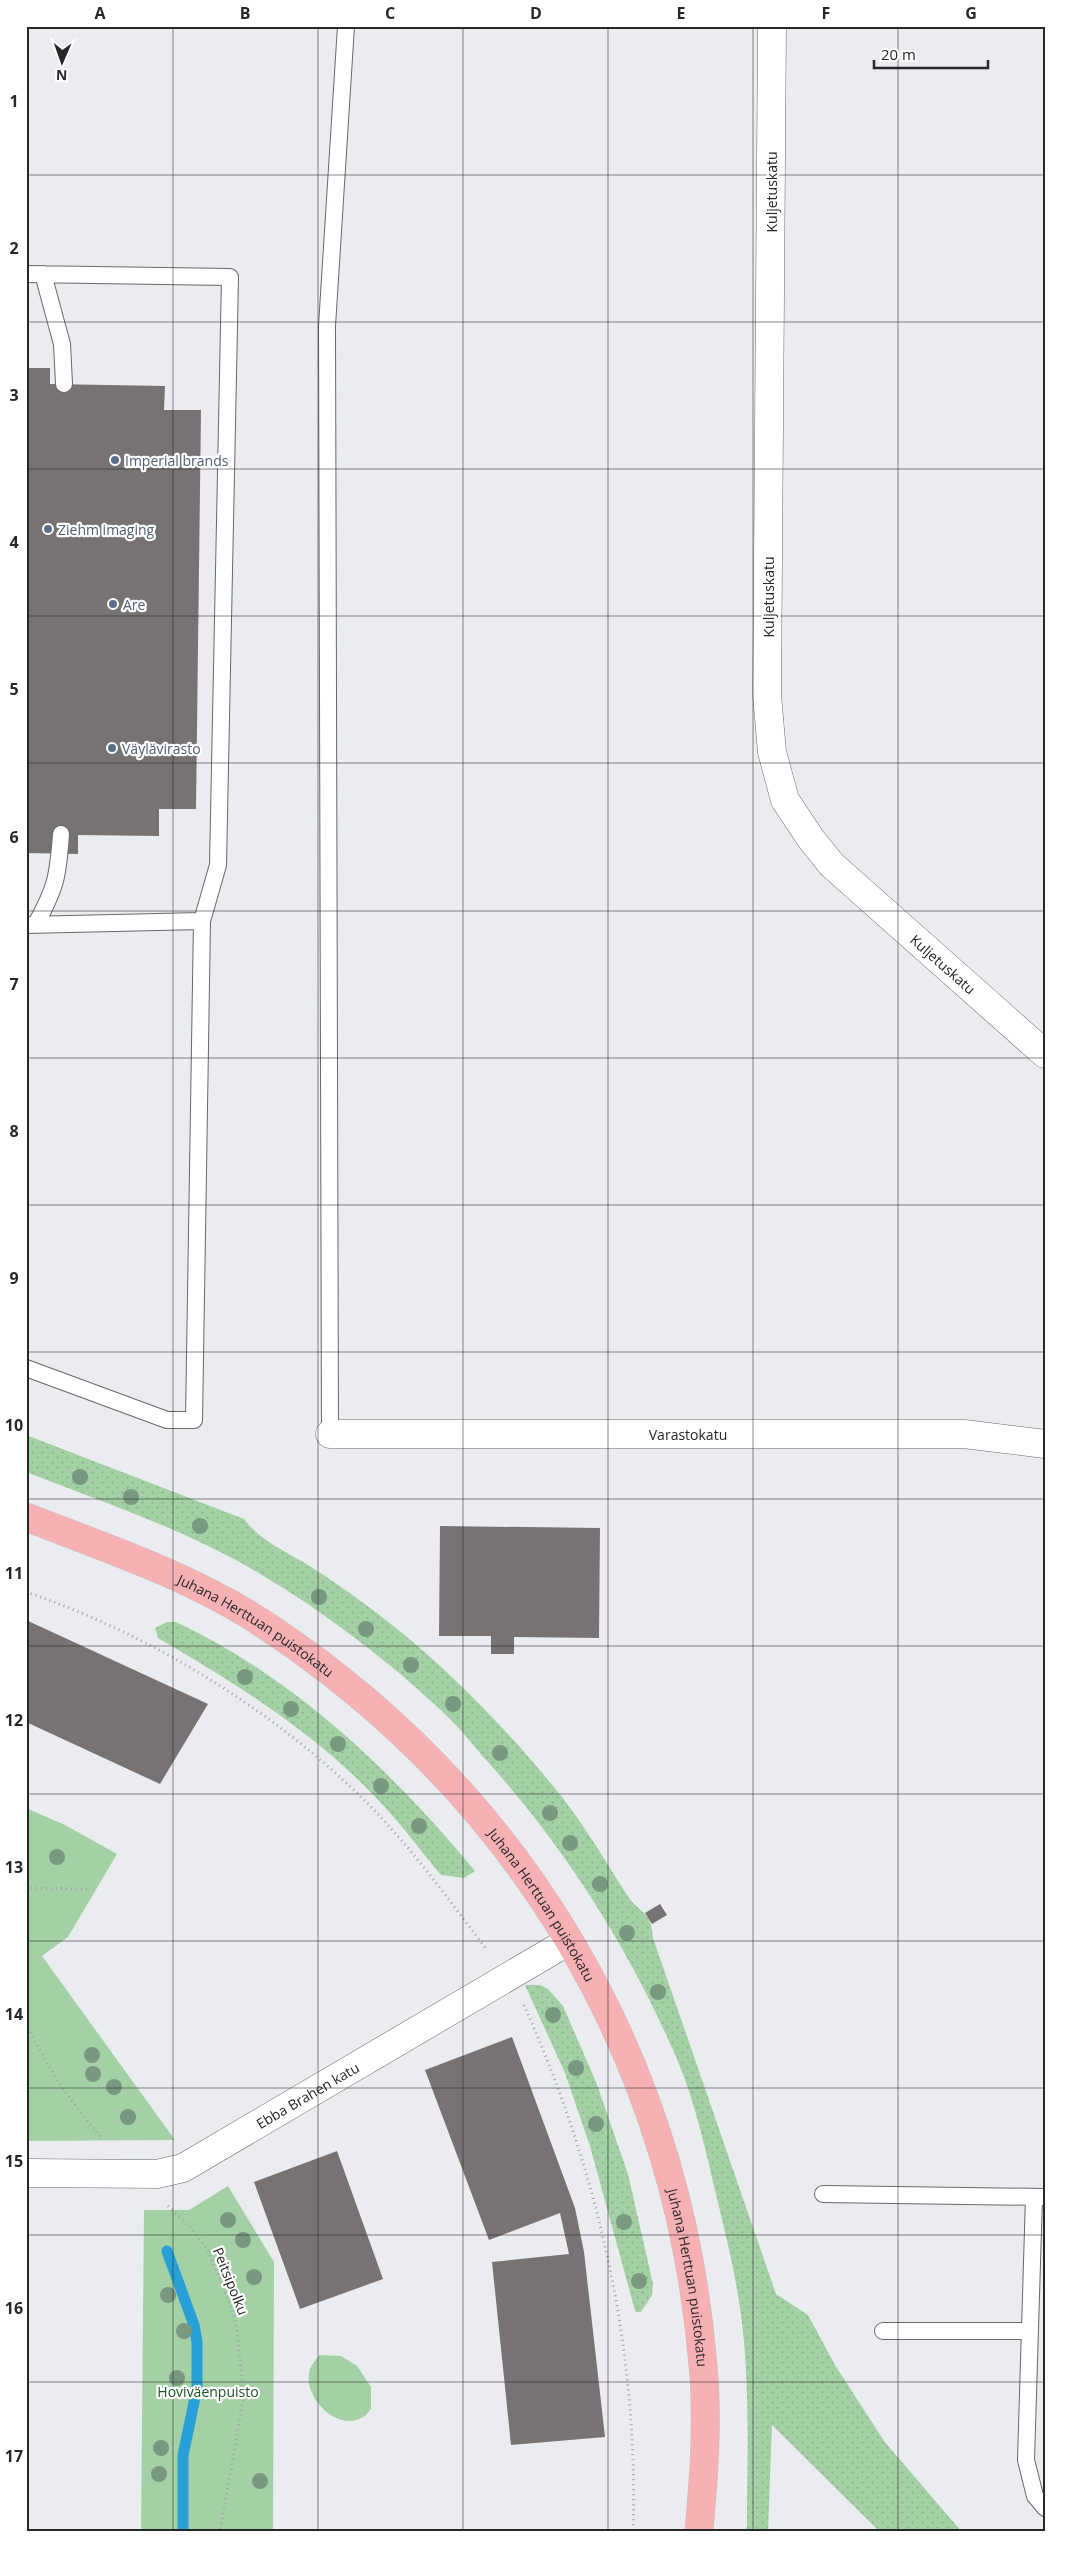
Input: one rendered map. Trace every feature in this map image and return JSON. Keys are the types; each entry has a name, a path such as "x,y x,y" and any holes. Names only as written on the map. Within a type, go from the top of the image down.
{"main road":[{"name":"Juhana Herttuan puistokatu","path":"26,1517 120,1553 222,1600 261,1622 367,1700 424,1752 458,1789 528,1877 598,1991 632,2064 650,2108 675,2198 699,2325 703,2368 706,2424 700,2531"}],"street":[{"name":"Kuljetuskatu","path":"772,26 767,694 772,752 785,800 832,865 1045,1054"},
{"name":"Varastokatu","path":"330,1434 964,1434 1045,1444"},
{"name":"Ebba Brahen katu","path":"26,2173 150,2174 183,2168 569,1941"}],"lane":[{"path":"330,1434 327,326 346,26"},
{"path":"26,274 230,277 218,865 202,921 194,1420 167,1420 26,1368"},
{"path":"43,274 62,344 64,384"},
{"path":"31,925 53,894 59,872 61,834"},
{"path":"31,925 202,921"},
{"path":"823,2194 1040,2197 1030,2331 1026,2460 1034,2496 1045,2508"},
{"path":"883,2331 1030,2331"}],"path":[{"path":"26,1592 145,1643 241,1700 310,1751 358,1794 388,1827 432,1878 491,1956"},
{"path":"26,1888 87,1889"},
{"path":"521,1998 549,2061 574,2132 602,2230 615,2286 627,2371 635,2480 633,2531"},
{"path":"26,2023 47,2063 90,2125 107,2143"},
{"name":"Peitsipolku","path":"165,2203 190,2227 207,2249 234,2312 238,2330 244,2395 220,2531"}],"green space":[{"path":"26,1435 244,1519 258,1534 338,1585 407,1637 477,1702 542,1772 596,1845 627,1895 650,1922 653,1938 776,2294 808,2315 835,2365 884,2441 961,2531 879,2531 772,2425 768,2531 747,2531 747,2387 743,2330 728,2243 694,2105 683,2074 639,1979 594,1902 543,1829 461,1731 445,1714 380,1657 334,1622 234,1559 176,1531 26,1472"},
{"path":"167,1622 176,1622 220,1645 261,1670 301,1699 375,1763 410,1798 475,1871 464,1878 441,1875 388,1811 356,1777 330,1754 303,1732 246,1692 158,1638 155,1628"},
{"path":"26,1808 65,1825 117,1854 68,1937 42,1956 175,2140 26,2141"},
{"path":"525,1985 540,1985 548,1989 563,2006 596,2082 628,2174 653,2284 652,2295 641,2312 636,2312 634,2307 590,2146 565,2073"},
{"name":"Hoviväenpuisto","path":"228,2186 274,2262 273,2531 141,2531 144,2210 189,2210"},
{"path":"319,2355 341,2356 357,2366 371,2387 371,2409 365,2416 353,2421 343,2420 324,2410 316,2401 311,2391 309,2380 310,2369"}],"building":[{"path":"26,368 50,368 50,384 165,386 164,410 201,410 196,809 159,809 159,836 78,835 78,854 26,853"},
{"path":"440,1526 600,1528 599,1638 514,1637 514,1654 491,1654 491,1636 439,1636"},
{"path":"26,1620 208,1704 160,1784 26,1722"},
{"path":"660,1904 667,1915 652,1924 645,1913"},
{"path":"512,2037 575,2208 584,2252 605,2437 511,2445 492,2262 569,2254 560,2213 489,2240 425,2070"},
{"path":"337,2151 383,2279 300,2309 254,2182"}],"waterway":[{"path":"167,2251 194,2325 197,2342 197,2388 183,2455 183,2531"}],"place":[{"name":"Imperial brands","path":"115,460"},
{"name":"Ziehm imaging","path":"48,529"},
{"name":"Are","path":"113,604"},
{"name":"Väylävirasto","path":"112,748"}]}
